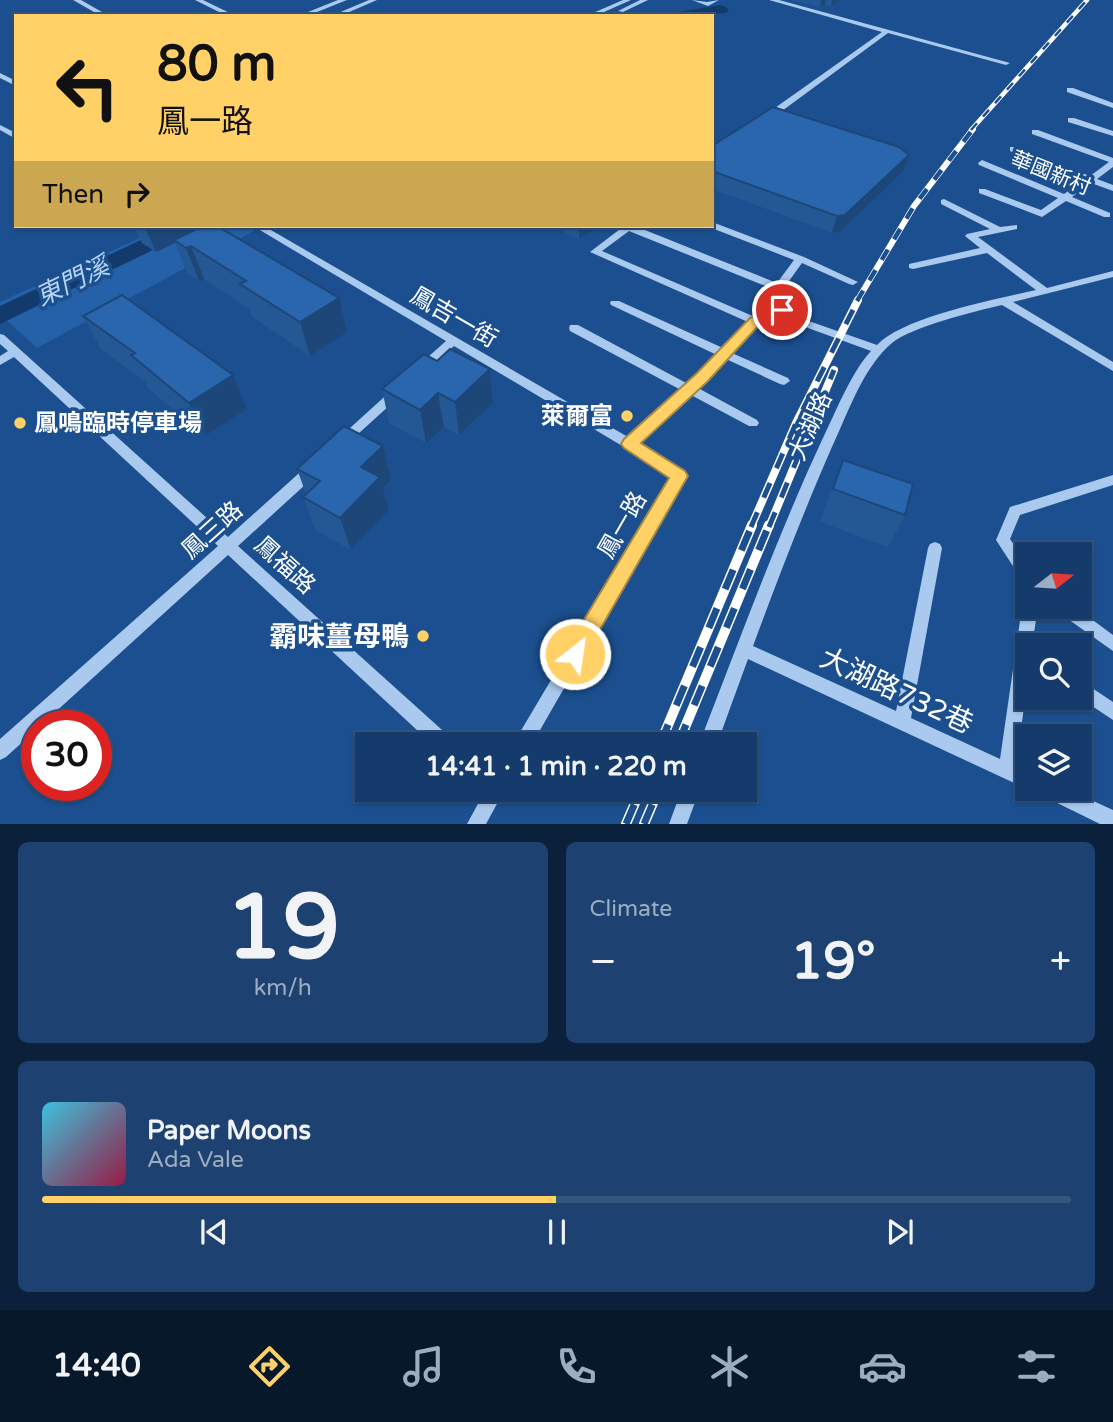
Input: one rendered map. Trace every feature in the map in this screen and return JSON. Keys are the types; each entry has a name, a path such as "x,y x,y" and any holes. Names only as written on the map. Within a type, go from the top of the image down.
{"street":[{"path":"76,0 102,14"},
{"path":"198,0 229,14"},
{"path":"306,14 344,0"},
{"path":"339,14 374,0"},
{"path":"594,14 628,0"},
{"path":"615,14 645,0"},
{"path":"695,0 708,4 716,0"},
{"path":"772,0 1006,63"},
{"path":"758,124 887,31"},
{"path":"1070,90 1113,106"},
{"path":"1072,120 1113,134"},
{"path":"0,127 14,134"},
{"name":"華國新村","path":"1035,132 1113,162"},
{"name":"華國新村","path":"1013,149 1113,188"},
{"path":"982,191 1042,214 1113,162"},
{"name":"華國新村","path":"982,163 1107,215"},
{"path":"944,202 999,230"},
{"path":"714,226 853,282"},
{"path":"1014,227 970,236 1044,291"},
{"name":"鳳吉一街","path":"261,228 629,444"},
{"path":"626,228 595,252 755,321"},
{"path":"634,228 779,288"},
{"path":"913,266 987,250"},
{"path":"775,312 779,288 800,259"},
{"path":"629,444 690,389 755,321 775,312 876,349 887,340 945,318 1107,277"},
{"path":"1005,302 1113,367"},
{"path":"615,303 784,381"},
{"path":"574,328 752,422"},
{"name":"鳳福路","path":"0,338 431,732"},
{"name":"鳳三路","path":"0,751 229,547 453,341"},
{"name":"大湖路","path":"713,732 783,547 830,439 876,349"},
{"path":"0,361 15,352"},
{"name":"鳳一路","path":"529,732 679,476 629,444"},
{"path":"1015,558 1003,540 1014,511 1113,480"},
{"path":"902,723 935,548"},
{"path":"1081,620 1113,644"},
{"name":"大湖路732巷","path":"744,650 1015,775"},
{"path":"1092,697 1113,712"},
{"path":"1007,771 1016,710"},
{"path":"1073,801 1113,820"},
{"path":"476,824 488,802"},
{"path":"678,824 686,802"}],"shaded area":[{"path":"162,228 249,228 254,231 37,348 0,314 0,302"}],"building":[{"path":"773,107 899,147 909,155 845,215 837,216 714,172 714,145"},
{"path":"199,228 220,228 339,298 300,322 240,284 246,281 191,246 186,248 174,240"},
{"path":"122,295 233,375 189,403 131,355 135,353 83,316"},
{"path":"450,349 490,369 455,402 438,393 420,410 382,389 424,354 437,361"},
{"path":"344,426 383,446 361,467 380,477 340,518 303,497 320,481 297,469"},
{"path":"843,460 913,484 905,515 833,489"}],"waterway":[{"name":"東門溪","path":"696,14 721,10"},
{"name":"東門溪","path":"0,316 143,246"}],"railway":[{"path":"971,130 1087,0"},
{"path":"857,301 914,206 973,129"},
{"path":"751,527 796,423 858,300"},
{"path":"769,527 834,370"},
{"path":"665,732 752,525"},
{"path":"683,732 769,525"},
{"path":"626,824 635,802"},
{"path":"644,824 653,802"}],"place":[{"name":"萊爾富","path":"627,416"},
{"name":"鳳鳴臨時停車場","path":"20,423"},
{"name":"霸味薑母鴨","path":"423,636"}],"route":[{"path":"575,654 679,476 629,444 703,377 755,321 770,316 779,317 783,313 782,310"}]}
